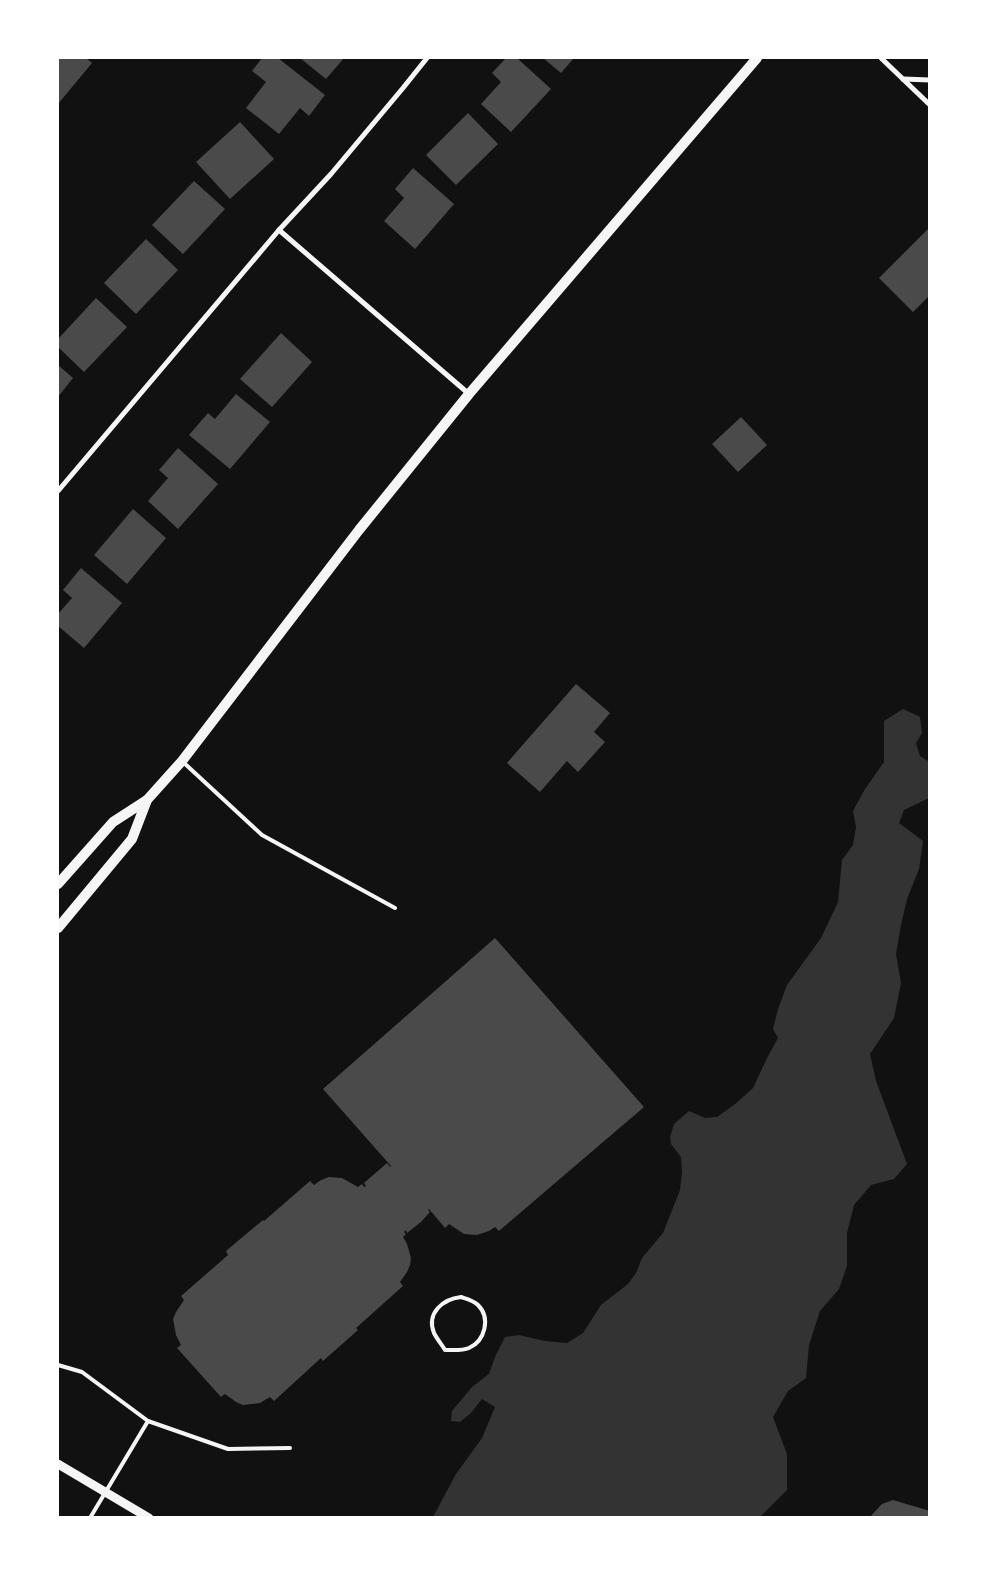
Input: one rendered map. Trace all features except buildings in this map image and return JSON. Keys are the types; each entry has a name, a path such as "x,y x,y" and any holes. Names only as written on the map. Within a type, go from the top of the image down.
{"main road":[{"path":"58,884 113,822 147,800 182,761 360,530 469,394 757,58"},
{"path":"58,928 132,839 147,800"}],"street":[{"path":"58,491 279,230 331,174 427,58"},
{"path":"881,58 930,105"},
{"path":"903,79 930,80"},
{"path":"279,230 469,394"},
{"path":"58,1464 149,1518"}],"lane":[{"path":"182,761 262,835 395,908"},
{"path":"461,1297 471,1300 479,1306 484,1315 485,1326 482,1336 476,1344 467,1349 446,1350 434,1332 432,1322 435,1311 442,1303 451,1298 461,1297"},
{"path":"58,1366 82,1372 148,1421 228,1449 290,1448"},
{"path":"90,1518 148,1421"}],"shaded area":[{"path":"903,709 920,717 922,733 916,743 920,756 929,760 929,798 904,810 899,823 923,841 919,869 907,899 896,954 901,983 894,1018 870,1054 876,1081 907,1164 894,1179 871,1185 854,1205 847,1233 847,1266 839,1289 820,1311 809,1345 806,1378 788,1391 773,1417 787,1454 787,1490 760,1517 433,1517 456,1474 482,1438 495,1407 482,1399 471,1413 460,1422 451,1421 452,1411 472,1387 489,1374 505,1337 519,1335 545,1341 567,1343 583,1333 601,1305 628,1284 636,1273 642,1258 663,1233 680,1190 682,1173 681,1157 671,1144 670,1137 674,1124 689,1111 705,1118 717,1117 753,1088 778,1038 773,1029 787,985 821,938 838,902 842,860 853,845 856,827 853,811 865,789 884,762 884,721"}]}
